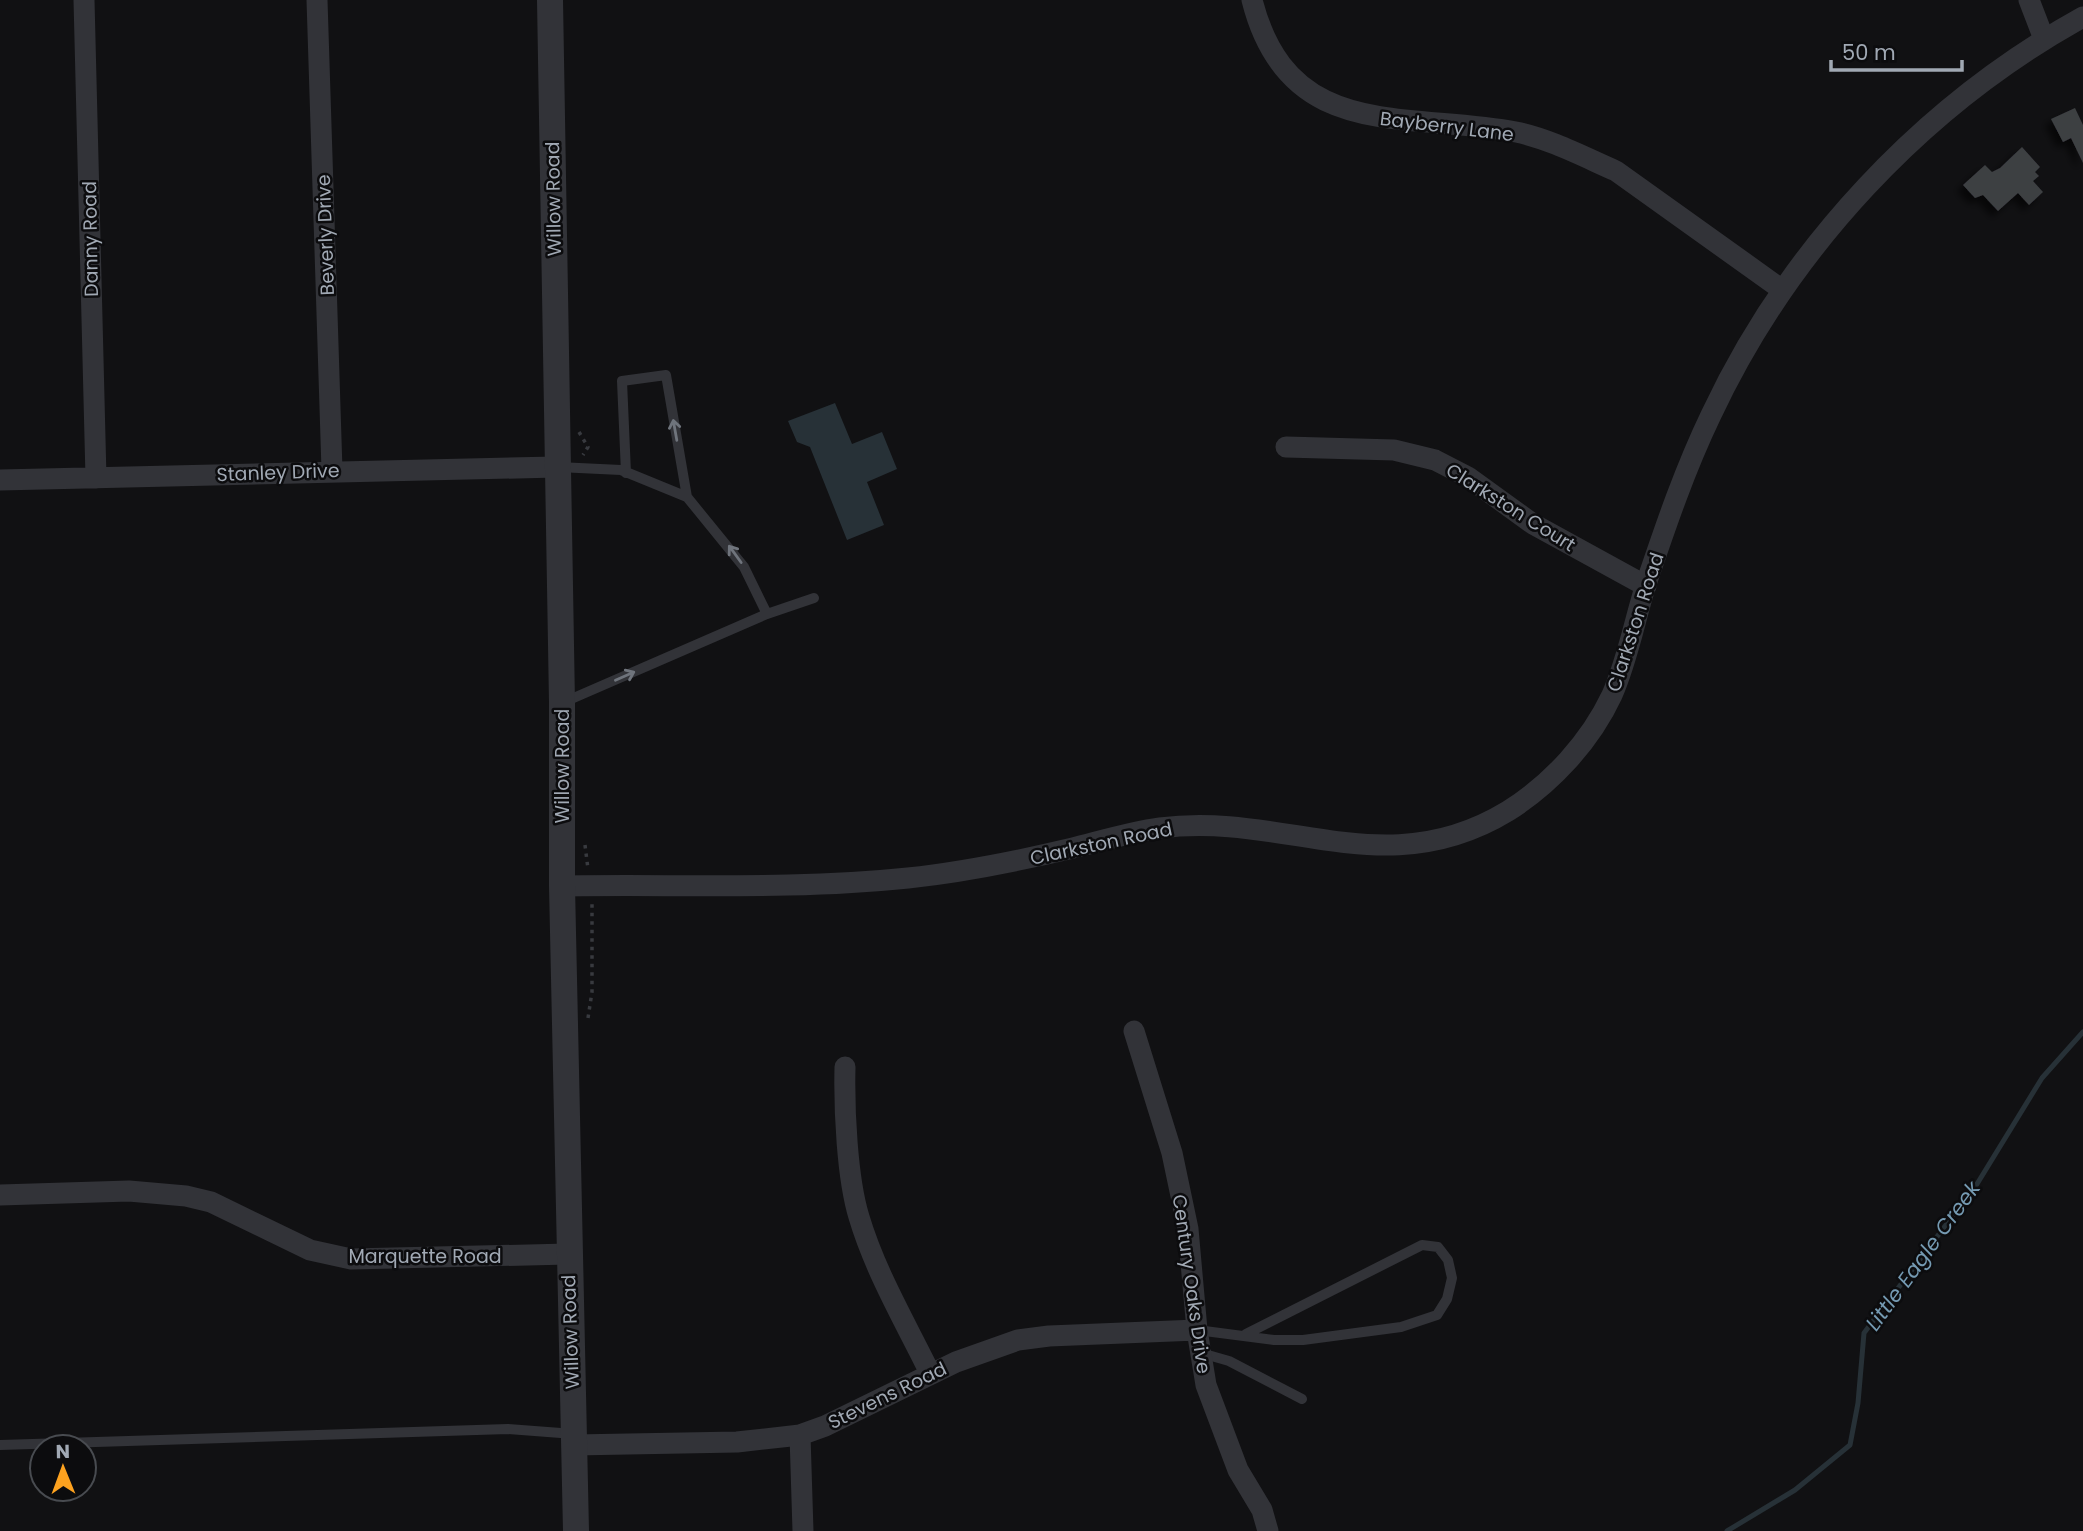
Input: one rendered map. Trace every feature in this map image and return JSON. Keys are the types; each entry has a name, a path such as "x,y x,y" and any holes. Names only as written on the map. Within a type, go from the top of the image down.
{"street":[{"name":"Danny Road","path":"84,0 96,478"},
{"name":"Beverly Drive","path":"317,0 332,470"},
{"name":"Willow Road","path":"550,0 568,1254 576,1531"},
{"name":"Bayberry Lane","path":"1252,0 1267,41 1283,65 1301,84 1320,97 1347,111 1378,119 1517,132 1587,158 1616,171 1781,289"},
{"path":"2029,0 2044,39"},
{"name":"Clarkston Road","path":"562,886 851,883 906,878 977,869 1158,828 1191,826 1223,827 1351,846 1420,844 1462,832 1503,814 1557,774 1601,715 1613,692 1678,492 1710,418 1781,289 1843,213 1918,135 1975,86 2044,39 2083,17"},
{"name":"Clarkston Court","path":"1286,447 1394,450 1435,460 1468,477 1533,524 1646,586"},
{"name":"Stanley Drive","path":"0,480 332,470 556,467"},
{"name":"Century Oaks Drive","path":"1134,1031 1172,1153 1188,1229 1197,1330 1206,1385 1238,1470 1262,1510 1268,1531"},
{"path":"845,1067 844,1107 858,1214 877,1267 930,1373"},
{"name":"Marquette Road","path":"0,1195 129,1191 186,1196 211,1202 310,1250 351,1259 568,1254"},
{"name":"Stevens Road","path":"574,1439 737,1442 800,1435 825,1426 930,1373 1018,1340 1049,1336 1197,1330"},
{"path":"800,1435 803,1531"}],"lane":[{"path":"626,473 622,381 666,375 687,497"},
{"path":"556,467 578,466 626,473 687,497 744,567 767,614"},
{"path":"562,703 767,614 814,598"},
{"path":"1197,1330 1246,1334 1274,1340 1303,1340 1401,1326 1437,1315 1447,1299 1452,1278 1448,1260 1438,1247 1422,1245 1246,1334"},
{"path":"1201,1353 1229,1361 1302,1399"},
{"path":"0,1445 494,1429 574,1439"}],"shaded area":[{"path":"835,403 852,444 882,432 897,469 867,482 884,525 847,540 810,447 797,442 788,421"}],"building":[{"path":"2075,108 2083,125 2083,163 2071,138 2063,142 2051,119"},
{"path":"2022,147 2040,167 2035,172 2039,176 2033,181 2043,192 2029,205 2018,193 1998,211 1983,195 1975,198 1963,185 1985,165 1992,172 2000,168"}],"waterway":[{"name":"Little Eagle Creek","path":"1727,1531 1795,1490 1850,1445 1858,1403 1864,1333 1977,1184 2042,1078 2083,1032"}]}
